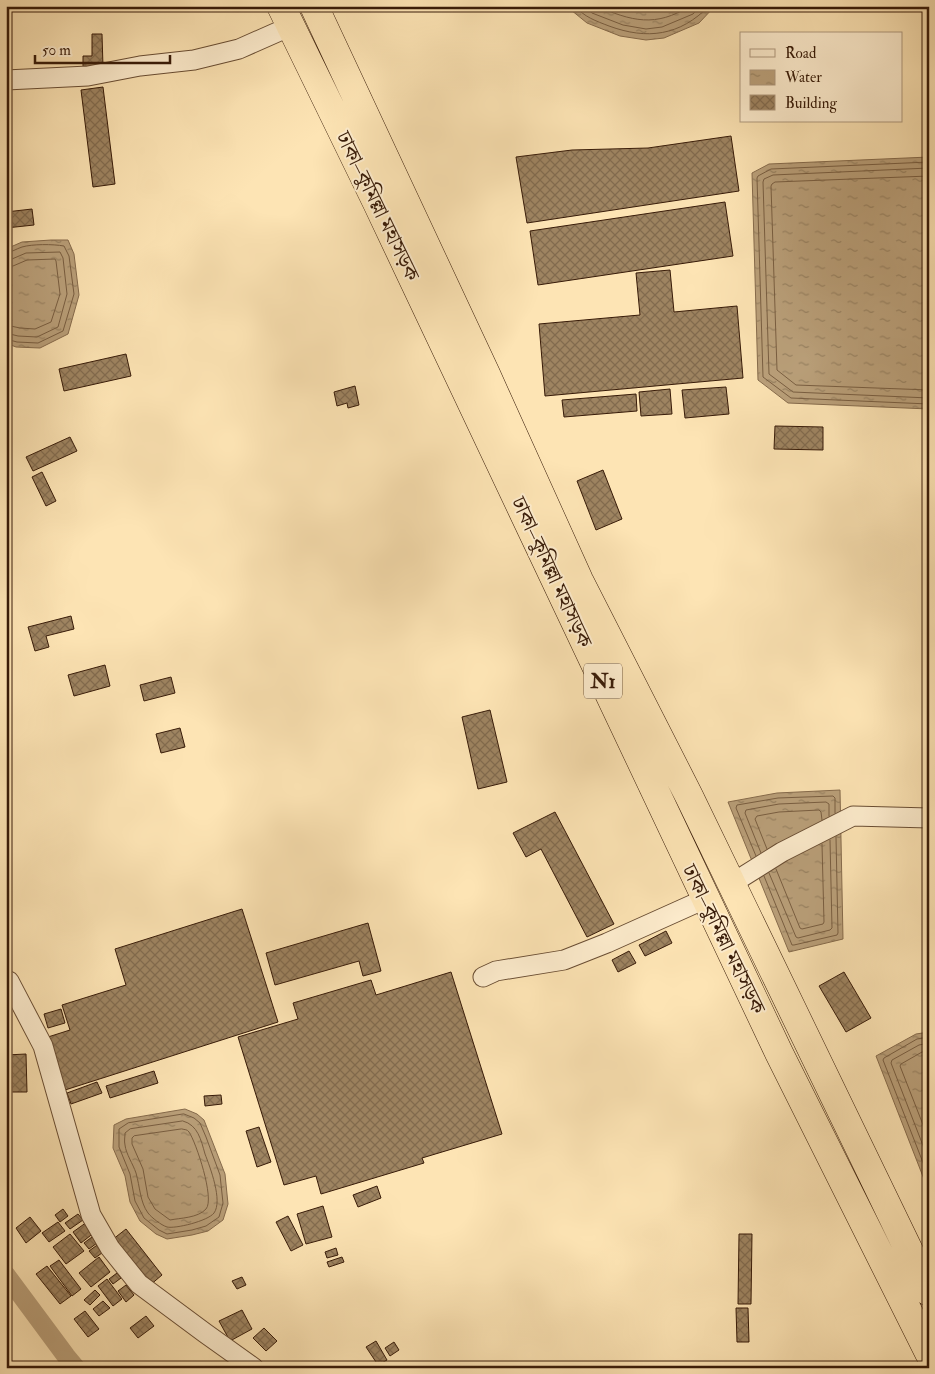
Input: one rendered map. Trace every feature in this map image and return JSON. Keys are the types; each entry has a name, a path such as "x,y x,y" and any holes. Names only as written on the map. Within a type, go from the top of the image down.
{"highway":[{"name":"ঢাকা–কুমিল্লা মহাসড়ক","path":"314,6 486,374 579,580 684,788 929,1292"},
{"name":"ঢাকা–কুমিল্লা মহাসড়ক","path":"286,16 398,248 779,1053 929,1353"}],"street":[{"path":"6,80 88,76 140,66 194,60 239,49 286,16"},
{"path":"731,884 782,852 853,816 929,818"},
{"path":"483,977 496,971 564,960 705,899"},
{"path":"9,981 43,1046 91,1215 110,1248 139,1284 254,1368"}],"water":[{"path":"570,6 715,6 699,23 664,38 646,40 620,36 587,23 571,10"},
{"path":"929,157 929,409 788,403 758,380 752,173 769,164"},
{"path":"68,240 74,254 79,295 68,334 40,348 16,347 6,343 6,249 22,242"},
{"path":"840,790 843,939 789,952 728,802 777,793"},
{"path":"929,1032 929,1192 876,1056 916,1034"},
{"path":"185,1109 197,1114 204,1120 225,1174 228,1204 223,1220 208,1231 167,1239 156,1234 140,1221 130,1202 125,1176 113,1148 114,1125 126,1119"}],"building":[{"path":"92,34 102,34 103,67 83,67 83,56 92,56"},
{"path":"103,87 115,184 93,187 81,90"},
{"path":"731,136 739,191 527,223 516,157 572,150 648,148"},
{"path":"725,202 733,256 538,285 530,231"},
{"path":"32,209 34,225 6,228 6,212"},
{"path":"670,270 674,312 737,306 743,378 545,396 539,324 640,315 636,273"},
{"path":"126,354 131,376 64,391 59,369"},
{"path":"355,386 359,405 348,408 347,403 337,406 334,392"},
{"path":"726,387 729,414 685,418 682,390"},
{"path":"670,389 672,414 641,416 639,392"},
{"path":"636,394 637,411 564,417 562,400"},
{"path":"775,426 823,427 823,450 774,449"},
{"path":"70,437 77,451 33,471 26,457"},
{"path":"603,470 622,519 596,530 577,481"},
{"path":"42,472 56,501 46,506 32,477"},
{"path":"71,616 74,629 46,636 49,647 35,651 28,627"},
{"path":"105,665 110,686 74,696 68,675"},
{"path":"171,677 175,693 144,701 140,685"},
{"path":"490,710 507,782 478,789 462,717"},
{"path":"180,728 185,747 161,753 156,734"},
{"path":"555,812 614,924 587,937 541,849 526,857 513,833"},
{"path":"6,867 11,877 6,879"},
{"path":"242,909 278,1022 65,1090 48,1037 70,1030 62,1005 126,985 115,949"},
{"path":"368,923 381,971 363,976 359,961 275,985 266,953"},
{"path":"666,931 672,943 645,956 639,945"},
{"path":"629,951 636,963 618,972 612,960"},
{"path":"451,972 502,1134 422,1158 424,1163 321,1194 316,1176 284,1185 238,1037 298,1019 293,1003 371,980 376,995"},
{"path":"844,972 871,1018 846,1032 819,986"},
{"path":"61,1009 65,1023 48,1028 44,1014"},
{"path":"26,1054 27,1092 6,1092 6,1055"},
{"path":"154,1071 158,1083 110,1098 106,1086"},
{"path":"97,1082 102,1093 71,1104 67,1093"},
{"path":"221,1095 222,1104 205,1106 204,1096"},
{"path":"259,1127 271,1162 257,1167 246,1131"},
{"path":"377,1186 381,1198 358,1207 353,1195"},
{"path":"323,1206 332,1237 306,1244 297,1214"},
{"path":"63,1209 68,1216 60,1222 55,1215"},
{"path":"78,1214 83,1220 70,1229 65,1223"},
{"path":"288,1216 303,1245 291,1251 276,1222"},
{"path":"30,1217 41,1231 26,1243 16,1228"},
{"path":"58,1222 65,1231 49,1242 42,1233"},
{"path":"87,1222 95,1232 81,1243 73,1232"},
{"path":"126,1229 162,1275 149,1286 112,1240"},
{"path":"70,1234 84,1251 66,1264 53,1247"},
{"path":"96,1234 101,1240 89,1249 84,1243"},
{"path":"739,1234 752,1234 751,1304 738,1304"},
{"path":"100,1243 106,1250 95,1258 89,1251"},
{"path":"336,1248 338,1255 327,1258 325,1252"},
{"path":"99,1257 110,1272 91,1287 79,1273"},
{"path":"342,1257 344,1262 329,1267 327,1262"},
{"path":"59,1260 81,1289 72,1296 50,1266"},
{"path":"47,1266 71,1296 60,1304 36,1274"},
{"path":"117,1273 121,1278 113,1284 109,1279"},
{"path":"242,1277 246,1285 237,1289 232,1281"},
{"path":"107,1279 122,1299 113,1306 98,1286"},
{"path":"126,1285 134,1295 126,1302 118,1291"},
{"path":"95,1290 100,1295 90,1305 84,1300"},
{"path":"103,1301 110,1308 99,1316 93,1309"},
{"path":"736,1308 748,1308 749,1342 737,1342"},
{"path":"242,1310 252,1329 230,1341 219,1321"},
{"path":"85,1311 99,1329 88,1337 74,1319"},
{"path":"146,1316 154,1326 138,1338 130,1328"},
{"path":"264,1328 277,1341 266,1351 253,1338"},
{"path":"376,1341 387,1360 378,1365 366,1347"},
{"path":"394,1342 399,1350 390,1356 385,1348"}],"waterway":[{"path":"6,1275 76,1368"}]}
